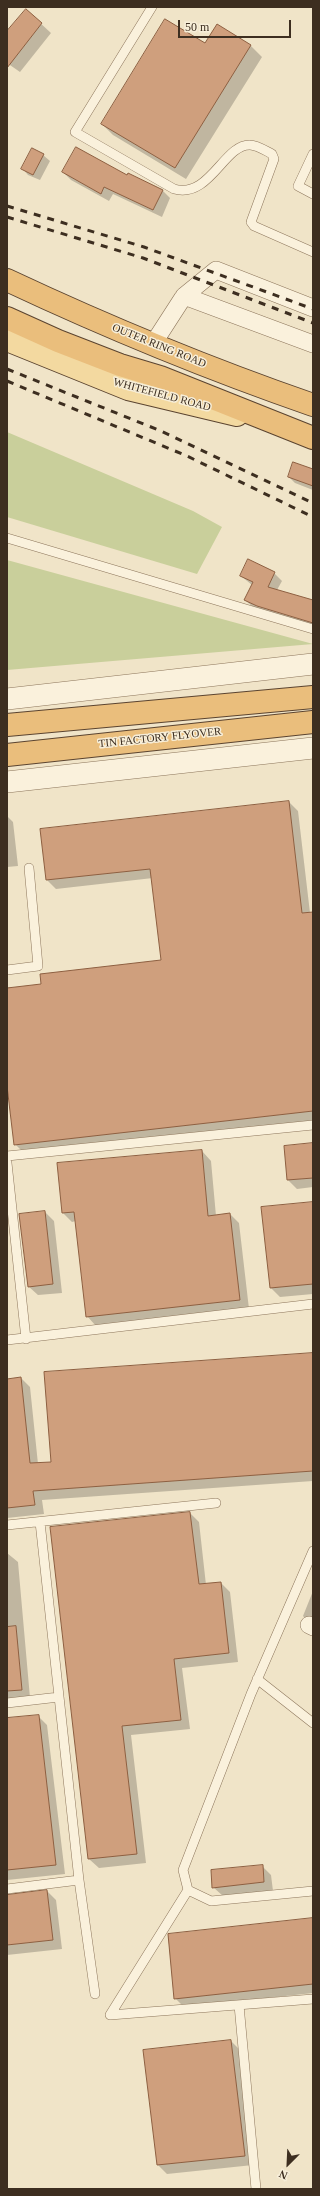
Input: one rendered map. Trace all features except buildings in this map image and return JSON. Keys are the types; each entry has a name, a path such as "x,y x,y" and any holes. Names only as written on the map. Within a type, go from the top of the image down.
{"highway":[{"name":"OUTER RING ROAD","path":"7,280 93,320 250,383 313,405"},
{"path":"7,318 58,341 120,365 160,378 313,438"},
{"path":"7,725 313,697"},
{"name":"TIN FACTORY FLYOVER","path":"7,755 313,722"}],"main road":[{"name":"WHITEFIELD ROAD","path":"7,340 128,389 275,424"}],"street":[{"path":"153,344 184,296 216,270 313,308"},
{"path":"184,296 313,344"},
{"path":"7,698 313,664"},
{"path":"7,782 313,748"}],"lane":[{"path":"152,7 75,132 174,189 182,191 196,188 241,147 252,145 272,154 274,159 251,222 254,226 313,252"},
{"path":"313,154 298,186 313,194"},
{"path":"7,538 313,629"},
{"path":"7,970 38,966 29,868"},
{"path":"7,1156 313,1125"},
{"path":"7,1163 26,1339"},
{"path":"7,1340 26,1339 313,1304"},
{"path":"7,1525 216,1503"},
{"path":"40,1522 78,1880 95,1994"},
{"path":"313,1550 258,1679 183,1870 188,1890 110,2015 313,1999"},
{"path":"258,1679 313,1723"},
{"path":"7,1703 59,1697"},
{"path":"7,1889 78,1880"},
{"path":"188,1890 211,1901 313,1891"},
{"path":"239,2005 256,2189"}],"green space":[{"path":"7,432 193,511 222,527 197,574 7,517"},
{"path":"7,560 313,644 7,670"}],"railway":[{"path":"7,206 144,247 313,309"},
{"path":"7,217 143,258 313,323"},
{"path":"7,369 161,431 313,503"},
{"path":"7,381 187,456 313,517"}]}
